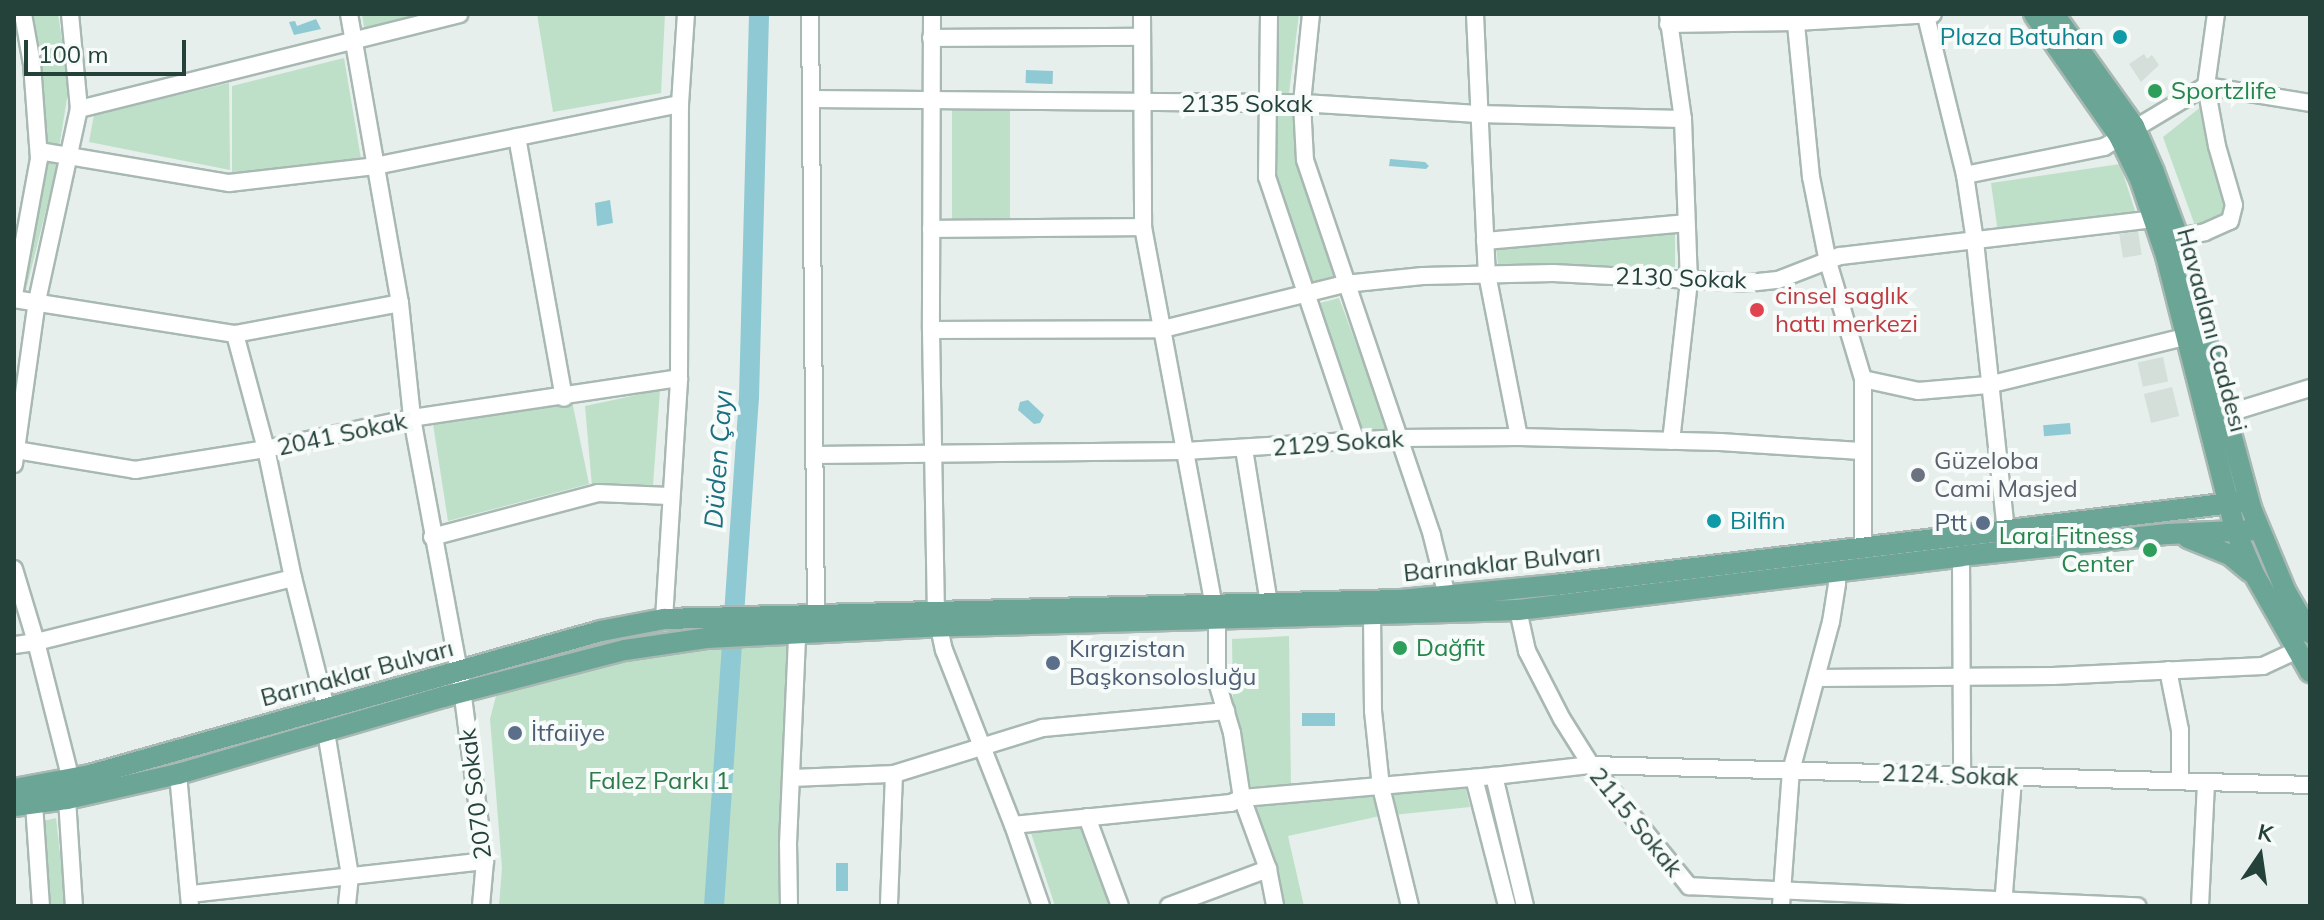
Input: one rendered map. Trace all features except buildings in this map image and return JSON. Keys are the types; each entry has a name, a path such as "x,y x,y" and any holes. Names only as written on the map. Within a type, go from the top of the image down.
{"main road":[{"name":"Havaalanı Caddesi","path":"2034,14 2127,131"},
{"name":"Havaalanı Caddesi","path":"2054,14 2127,131 2162,218 2196,334 2226,414 2239,502 2236,532 2255,576 2310,672"},
{"name":"Havaalanı Caddesi","path":"2162,218 2178,237 2222,469 2258,530 2286,592 2310,633"},
{"path":"2197,507 2218,492 2222,469"},
{"name":"Barınaklar Bulvarı","path":"1215,612 1269,603 1447,596 2239,502"},
{"name":"Barınaklar Bulvarı","path":"756,627 816,617 936,620 1215,612 1372,615 1518,610 1961,556 2168,534 2258,530"},
{"path":"2168,534 2212,546 2255,576"},
{"name":"Barınaklar Bulvarı","path":"14,789 69,789 178,774 326,732 601,631 664,619 716,629"},
{"path":"716,629 756,627 797,634 936,620"},
{"name":"Barınaklar Bulvarı","path":"24,805 326,708 625,650 716,629"}],"street":[{"path":"23,14 39,151 14,297 235,334 400,303"},
{"path":"70,14 79,109 37,301 15,457 135,470 266,449 235,334"},
{"name":"2070 Sokak","path":"349,14 400,303 412,418 461,682 485,861 481,906"},
{"path":"79,109 459,14"},
{"path":"664,619 669,496 679,378 680,104 686,14"},
{"path":"810,14 816,617"},
{"path":"932,14 931,455 936,620 980,748 1013,825 1041,906"},
{"path":"1142,14 1143,227 1215,612 1217,682 1226,711 1242,798 1268,869 1275,906"},
{"path":"1269,14 1267,177 1304,297 1356,442"},
{"path":"1311,14 1302,103 1305,160 1400,438 1447,596"},
{"path":"1475,14 1487,274 1519,437"},
{"path":"2178,237 2205,232 2230,221 2234,205 2217,146 2206,86 2216,14"},
{"path":"1671,441 1689,281 1683,119 1668,19 1930,15 1965,175 1975,241 1988,385 2006,530"},
{"path":"1796,18 1811,177 1828,262 1863,379 1863,548"},
{"path":"931,38 1142,37"},
{"path":"1965,175 2104,147 2206,86 2310,103"},
{"name":"2135 Sokak","path":"811,99 1302,103 1478,114 1683,119"},
{"path":"39,151 229,183 375,166 680,104"},
{"path":"517,137 564,398"},
{"name":"2130 Sokak","path":"931,330 1163,329 1304,297 1345,284 1487,274 1579,274 1689,281 1778,280 1840,256 2162,218"},
{"path":"1485,241 1685,223"},
{"path":"931,229 1143,227"},
{"path":"1863,379 1918,391 1988,385 2196,334"},
{"name":"2041 Sokak","path":"326,708 293,578 266,449 412,418 564,398 679,378"},
{"path":"2226,414 2310,388"},
{"name":"2129 Sokak","path":"814,455 1185,451 1400,438 1519,437 1861,451"},
{"path":"1244,449 1269,603"},
{"path":"432,537 598,493 669,496"},
{"path":"1961,556 1962,776"},
{"path":"14,569 36,642 69,789 74,906"},
{"path":"1782,899 1791,771 1831,622 1837,583 1834,570"},
{"path":"14,645 293,578"},
{"name":"2115 Sokak","path":"1518,610 1527,651 1562,719 1591,765 1689,886 1782,899 2138,906"},
{"path":"1372,615 1373,711 1381,787 1410,906"},
{"path":"789,906 788,844 797,634"},
{"path":"1817,678 1962,677 2263,666 2297,650"},
{"path":"2168,670 2180,730 2180,781"},
{"path":"793,778 894,774 1043,728 1226,711"},
{"path":"326,732 350,876 347,906"},
{"name":"2124. Sokak","path":"1013,825 1231,803 1242,798 1591,765 2310,785"},
{"path":"178,774 191,900 350,876 485,861"},
{"path":"889,906 894,774"},
{"path":"1494,776 1525,906"},
{"path":"1474,778 1507,906"},
{"path":"2004,904 2013,778"},
{"path":"2200,906 2206,783"},
{"path":"24,805 41,906"},
{"path":"1087,817 1120,906"},
{"path":"1169,906 1268,869"}],"shaded area":[{"path":"2144,54 2147,59 2152,55 2159,65 2141,82 2129,64"},
{"path":"2138,231 2142,255 2123,258 2119,234"},
{"path":"2163,357 2168,381 2143,387 2138,362"},
{"path":"2172,387 2179,416 2151,423 2144,394"}],"green space":[{"path":"32,14 58,14 69,86 59,148 44,144"},
{"path":"362,14 430,14 365,33"},
{"path":"537,14 665,14 661,93 553,112"},
{"path":"1276,14 1299,14 1289,93 1276,94"},
{"path":"344,58 361,159 232,175 232,86"},
{"path":"229,83 230,170 89,142 94,115"},
{"path":"2202,106 2229,211 2226,220 2197,231 2163,137"},
{"path":"952,110 1010,110 1010,220 952,220"},
{"path":"1274,111 1290,111 1294,115 1295,147 1338,278 1310,289 1274,178"},
{"path":"46,160 58,163 26,290 14,287"},
{"path":"2120,164 2137,217 1998,233 1991,183"},
{"path":"1675,234 1675,267 1498,264 1496,248"},
{"path":"1339,298 1388,429 1358,433 1316,304"},
{"path":"660,390 653,485 592,486 585,406"},
{"path":"572,401 589,484 448,521 433,424"},
{"path":"1289,636 1291,788 1251,788 1233,710 1232,639"},
{"name":"Falez Parkı 1","path":"793,644 782,906 499,906 502,868 490,719 496,696 631,658 697,648"},
{"path":"1465,786 1470,807 1393,815 1388,792"},
{"path":"1375,794 1380,816 1288,836 1304,906 1284,906 1255,803"},
{"path":"56,818 66,906 48,906 43,821"},
{"path":"1086,827 1110,906 1055,906 1031,833"}],"water":[{"path":"316,19 321,29 294,35 289,22 295,21 297,26"},
{"path":"1026,70 1053,71 1053,84 1026,83"},
{"path":"1390,159 1425,162 1429,166 1426,169 1389,166"},
{"path":"610,200 613,223 597,226 595,203"},
{"path":"1028,400 1044,415 1040,423 1034,424 1018,410 1020,402"},
{"path":"2070,423 2071,434 2044,436 2043,425"},
{"path":"1302,713 1335,713 1335,726 1302,726"},
{"path":"836,863 848,863 848,891 836,891"}],"waterway":[{"name":"Düden Çayı","path":"714,906 749,397 759,14"}],"place":[{"name":"Plaza Batuhan","path":"2120,37"},
{"name":"Sportzlife","path":"2155,91"},
{"name":"cinsel saglık hattı merkezi","path":"1757,310"},
{"name":"Güzeloba Cami Masjed","path":"1918,475"},
{"name":"Bilfin","path":"1714,521"},
{"name":"Ptt","path":"1983,523"},
{"name":"Lara Fitness Center","path":"2150,550"},
{"name":"Dağfit","path":"1400,648"},
{"name":"Kırgızistan Başkonsolosluğu","path":"1053,663"},
{"name":"İtfaiiye","path":"515,733"}]}
